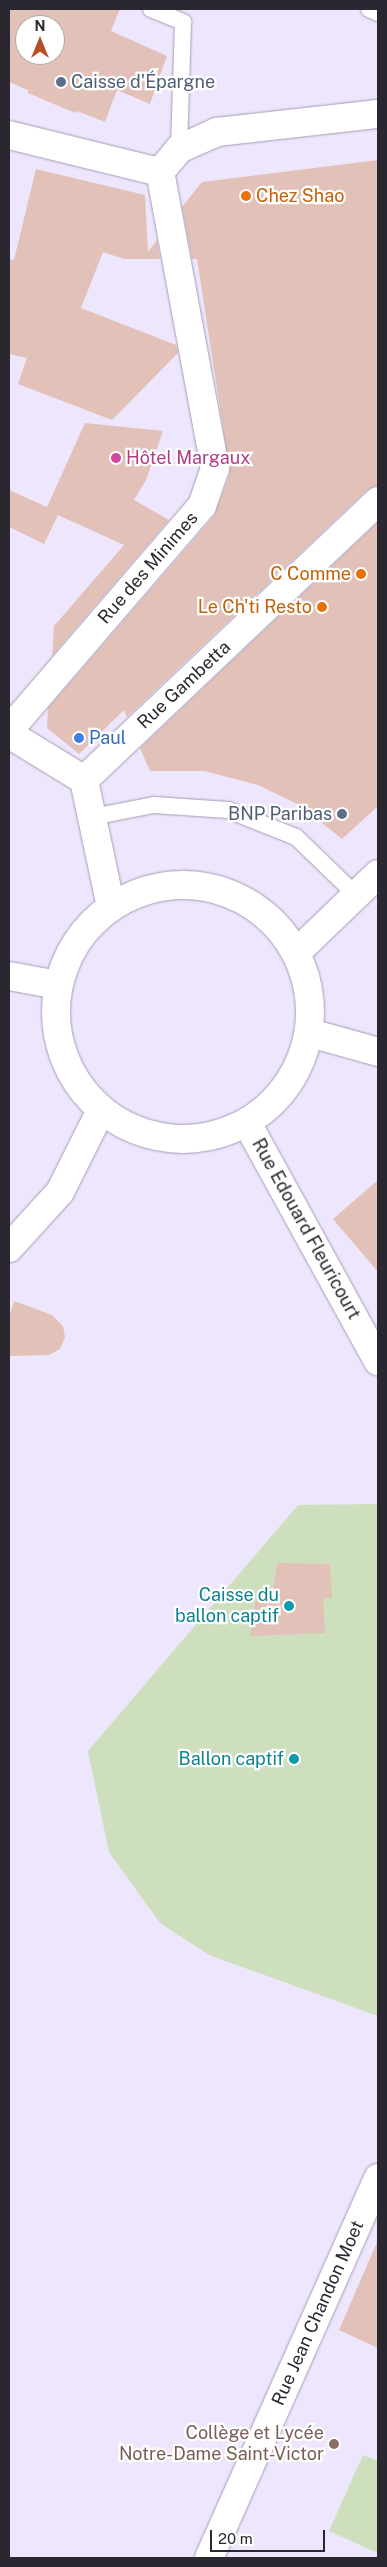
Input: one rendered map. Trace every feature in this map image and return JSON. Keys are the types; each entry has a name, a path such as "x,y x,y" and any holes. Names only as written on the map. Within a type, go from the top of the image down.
{"main road":[{"path":"9,135 160,172 179,149 217,132 378,114"},
{"name":"Rue des Minimes","path":"9,730 202,506 215,468 160,172"},
{"name":"Rue Gambetta","path":"84,780 378,501"},
{"path":"9,734 84,780 111,907"},
{"path":"297,952 378,874"},
{"path":"192,884 234,895 270,918 297,952 310,991 310,1033 299,1069 277,1099 247,1123 211,1137 172,1140 134,1130 101,1110 78,1084 62,1053 56,1020 58,985 69,955 87,928 111,907 150,889 192,884"},
{"path":"9,976 58,985"},
{"path":"310,1033 378,1052"},
{"path":"9,1248 60,1192 101,1110"},
{"name":"Rue Edouard Fleuricourt","path":"247,1123 378,1361"},
{"name":"Rue Jean Chandon Moet","path":"209,2558 378,2178"}],"lane":[{"path":"151,9 184,22 179,149"},
{"path":"369,9 378,13"},
{"path":"92,817 154,805 228,810 296,837 356,895"}],"green space":[{"path":"376,1504 378,1507 378,2016 209,1955 160,1923 109,1852 88,1751 298,1505"},
{"path":"363,2455 378,2461 378,2553 329,2531"}],"building":[{"path":"9,9 120,9 111,31 167,56 150,104 117,90 105,122 77,111 75,113 28,93 28,90 9,82"},
{"path":"378,160 378,486 367,490 127,717 124,710 79,754 47,728 48,708 214,516 230,473 197,259 192,259 182,207 202,182"},
{"path":"36,169 145,195 148,252 157,240 160,259 124,259 103,252 81,308 176,345 178,353 112,420 18,384 27,358 9,354 9,259 14,260"},
{"path":"85,423 163,431 146,480 134,500 169,520 52,656 54,626 124,545 58,515 44,544 9,527 9,490 47,507"},
{"path":"378,522 378,806 342,839 299,805 258,785 204,771 150,771 140,748"},
{"path":"378,1180 378,1272 333,1219"},
{"path":"14,1301 52,1315 63,1326 65,1337 60,1349 49,1355 9,1356 9,1318"},
{"name":"Caisse du ballon captif","path":"277,1563 330,1564 332,1598 323,1598 325,1633 250,1636 256,1598 272,1598"},
{"path":"378,2240 378,2348 339,2330"}],"place":[{"name":"Caisse d'Épargne","path":"61,82"},
{"name":"Chez Shao","path":"246,196"},
{"name":"Hôtel Margaux","path":"116,458"},
{"name":"C Comme","path":"361,574"},
{"name":"Le Ch'ti Resto","path":"322,607"},
{"name":"Paul","path":"79,738"},
{"name":"BNP Paribas","path":"342,814"},
{"name":"Caisse du ballon captif","path":"289,1606"},
{"name":"Ballon captif","path":"294,1759"},
{"name":"Collège et Lycée Notre-Dame Saint-Victor","path":"334,2444"}]}
